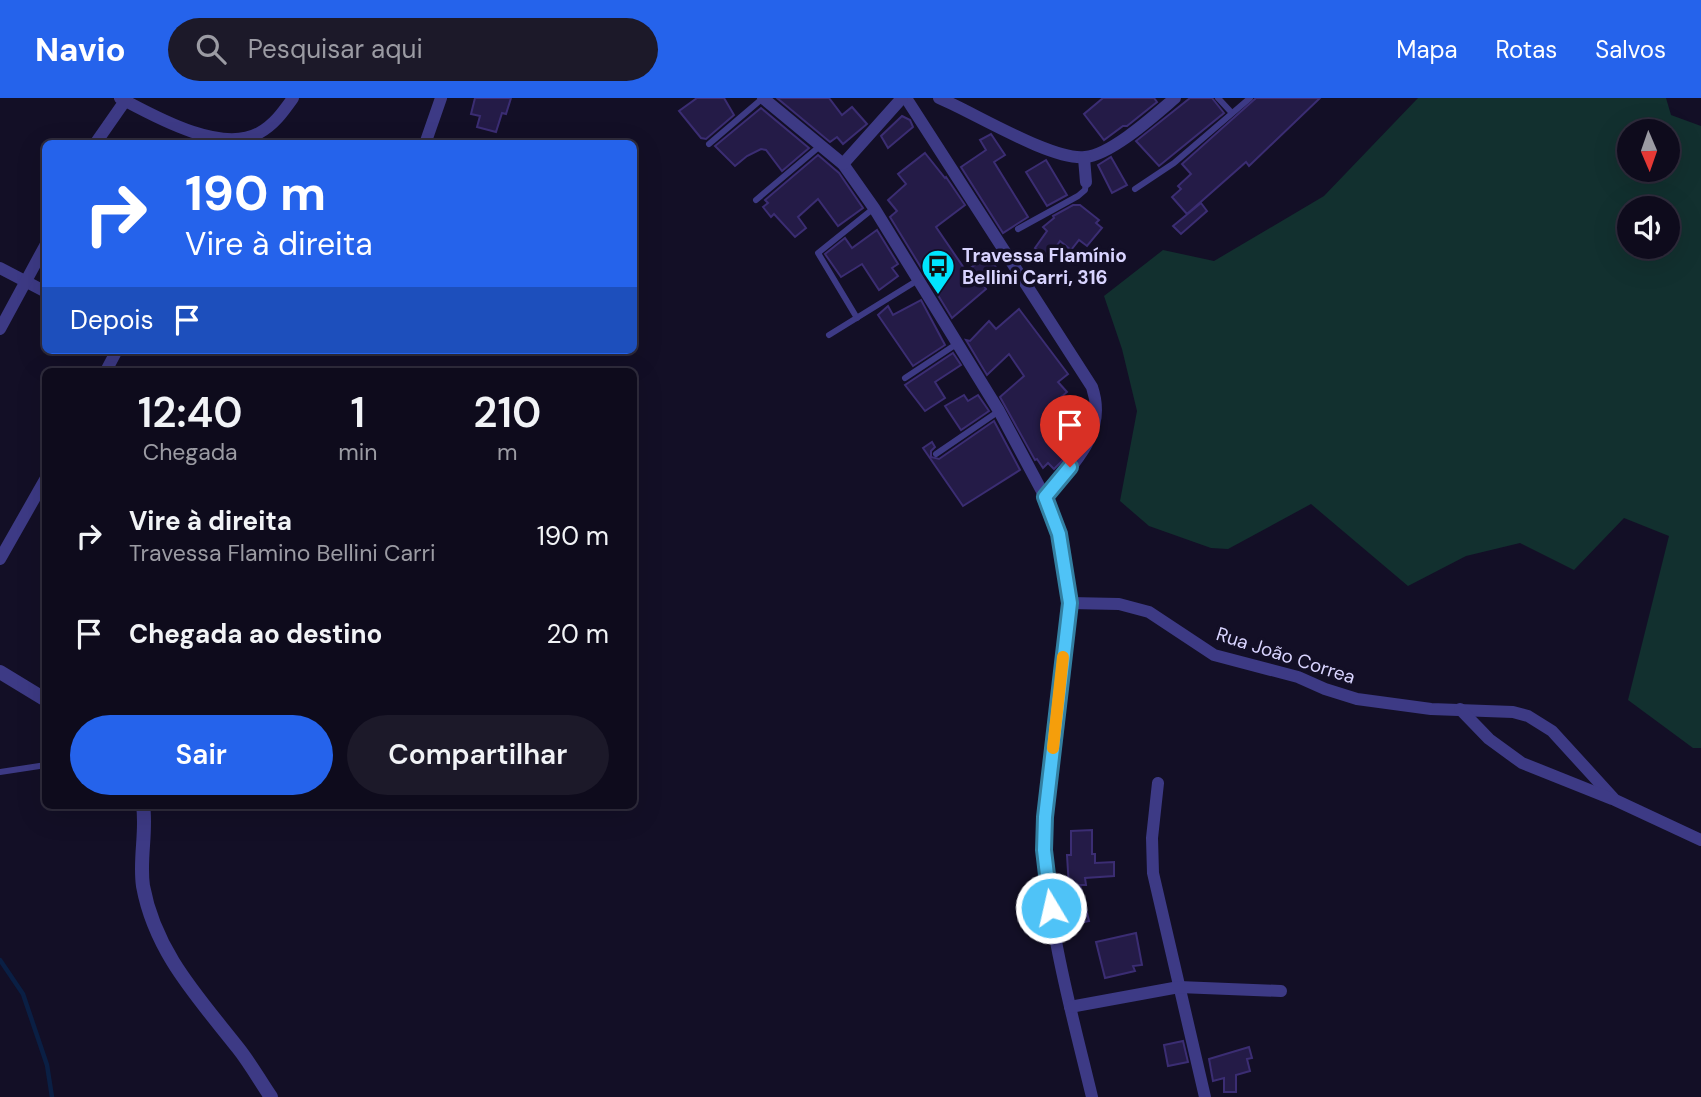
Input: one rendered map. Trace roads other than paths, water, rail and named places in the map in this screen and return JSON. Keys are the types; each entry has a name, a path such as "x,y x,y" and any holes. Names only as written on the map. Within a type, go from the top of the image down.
{"street":[{"path":"98,140 124,99 186,130 206,136 237,138 257,135 276,121 293,98"},
{"path":"426,140 441,98"},
{"path":"763,98 843,164 874,208 999,411 1045,497 1059,534 1070,603 1045,817 1044,850 1046,882 1070,1007 1092,1097"},
{"path":"843,164 904,98 1092,387 1098,414 1088,443 1045,497"},
{"path":"939,98 1050,150 1084,158 1104,151 1175,98"},
{"path":"1084,158 1086,182"},
{"path":"0,329 42,251"},
{"path":"33,267 42,272"},
{"path":"0,268 42,290"},
{"path":"0,559 42,485"},
{"name":"Rua João Correa","path":"1070,603 1119,604 1150,612 1214,655 1298,677 1357,699 1431,709 1513,712 1541,722 1615,800"},
{"path":"0,672 42,698"},
{"name":"Rua João Correa","path":"1460,709 1489,739 1522,763 1615,800 1701,840"},
{"path":"1158,783 1152,838 1153,873 1205,1097"},
{"path":"143,809 143,883 148,908 164,950 196,998 239,1049 271,1097"},
{"path":"1070,1007 1179,987 1281,991"}],"lane":[{"path":"709,144 763,98"},
{"path":"1218,98 1231,113"},
{"path":"1135,189 1174,163 1250,98"},
{"path":"756,200 820,146"},
{"path":"1018,229 1078,197 1085,190 1086,182"},
{"path":"857,318 818,257 823,246 874,208"},
{"path":"829,335 919,279"},
{"path":"905,378 958,343"},
{"path":"936,454 999,411"},
{"path":"0,772 42,766"}],"waterway":[{"path":"0,960 23,994 47,1065 52,1097"}],"place":[{"name":"Travessa Flamínio Bellini Carri, 316","path":"938,296"}]}
